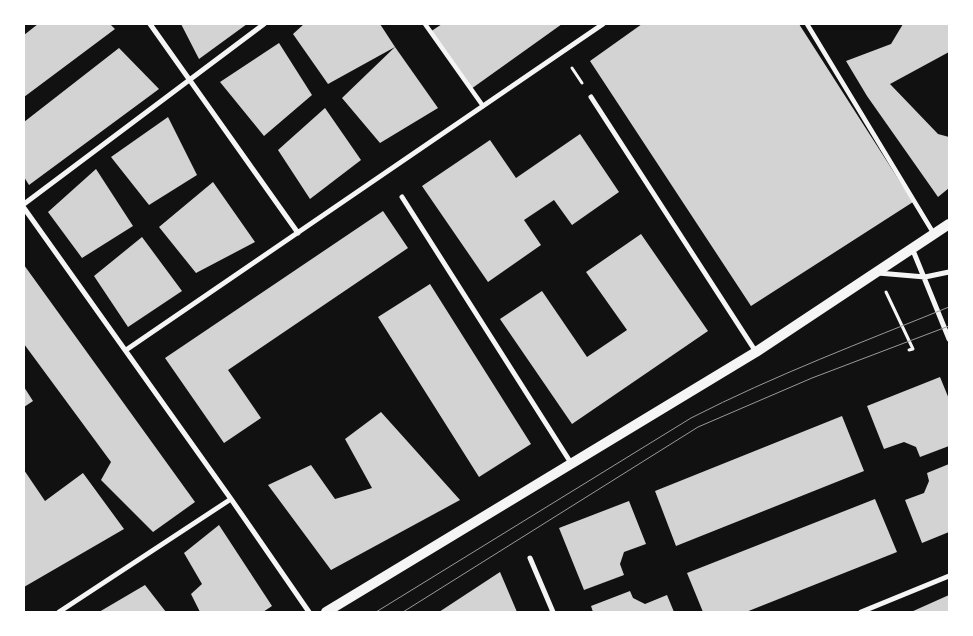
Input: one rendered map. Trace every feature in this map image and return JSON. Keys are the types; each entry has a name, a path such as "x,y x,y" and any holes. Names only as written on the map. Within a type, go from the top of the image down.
{"main road":[{"path":"326,612 756,352 949,224"}],"street":[{"path":"150,24 298,232"},
{"path":"264,24 24,206 309,612"},
{"path":"425,24 483,106"},
{"path":"126,350 603,24"},
{"path":"807,24 934,234"},
{"path":"590,96 756,352"},
{"path":"402,197 571,463"},
{"path":"912,248 949,339"},
{"path":"876,272 924,277 949,272"},
{"path":"60,612 231,499"},
{"path":"530,558 553,612"},
{"path":"861,612 949,576"}],"path":[{"path":"562,52 590,96"},
{"path":"876,272 897,321 912,349 909,350"}],"building":[{"path":"38,24 110,24 115,29 24,97 24,35"},
{"path":"181,24 247,24 199,59"},
{"path":"304,24 380,24 395,47 328,84 293,34"},
{"path":"442,24 562,24 471,89 430,32"},
{"path":"642,24 799,24 913,202 751,306 590,61"},
{"path":"903,24 949,24 949,52 890,84 938,134 949,137 949,188 938,197 867,96 846,61 891,44"},
{"path":"279,43 312,95 264,136 220,82"},
{"path":"395,47 438,108 380,143 342,98"},
{"path":"119,48 159,89 29,185 24,177 24,122"},
{"path":"325,108 361,160 310,199 278,150"},
{"path":"168,117 197,175 149,205 111,157"},
{"path":"580,134 619,192 572,225 554,200 524,220 541,245 488,282 422,186 490,140 516,178"},
{"path":"96,169 133,226 82,258 48,212"},
{"path":"213,182 255,242 196,273 159,227"},
{"path":"383,211 408,248 228,370 261,418 224,443 165,358"},
{"path":"641,234 708,331 572,424 500,319 542,291 587,357 627,330 586,272"},
{"path":"142,237 182,291 128,327 94,276"},
{"path":"24,265 195,502 153,532 101,480 111,462 24,344"},
{"path":"430,284 531,444 479,477 378,317"},
{"path":"940,377 949,399 949,446 920,457 916,447 904,442 884,449 867,406"},
{"path":"24,387 33,401 24,407"},
{"path":"381,412 460,500 331,570 268,485 311,465 335,499 372,488 345,439"},
{"path":"842,416 864,471 676,546 655,491"},
{"path":"949,464 949,532 922,543 905,500 924,493 929,481 927,473"},
{"path":"24,470 45,501 83,473 124,529 24,587"},
{"path":"875,499 897,552 746,612 703,612 687,573"},
{"path":"629,501 646,544 624,552 620,564 624,575 584,590 559,528"},
{"path":"219,525 272,606 263,612 200,612 191,594 202,584 184,553"},
{"path":"500,572 517,612 439,612"},
{"path":"145,585 166,612 99,612"},
{"path":"630,591 633,598 645,604 667,595 674,612 593,612 591,606"},
{"path":"949,595 949,612 911,612"}],"tram line":[{"path":"376,612 691,418 787,373 949,307"},
{"path":"403,612 698,427 812,378 949,326"}]}
